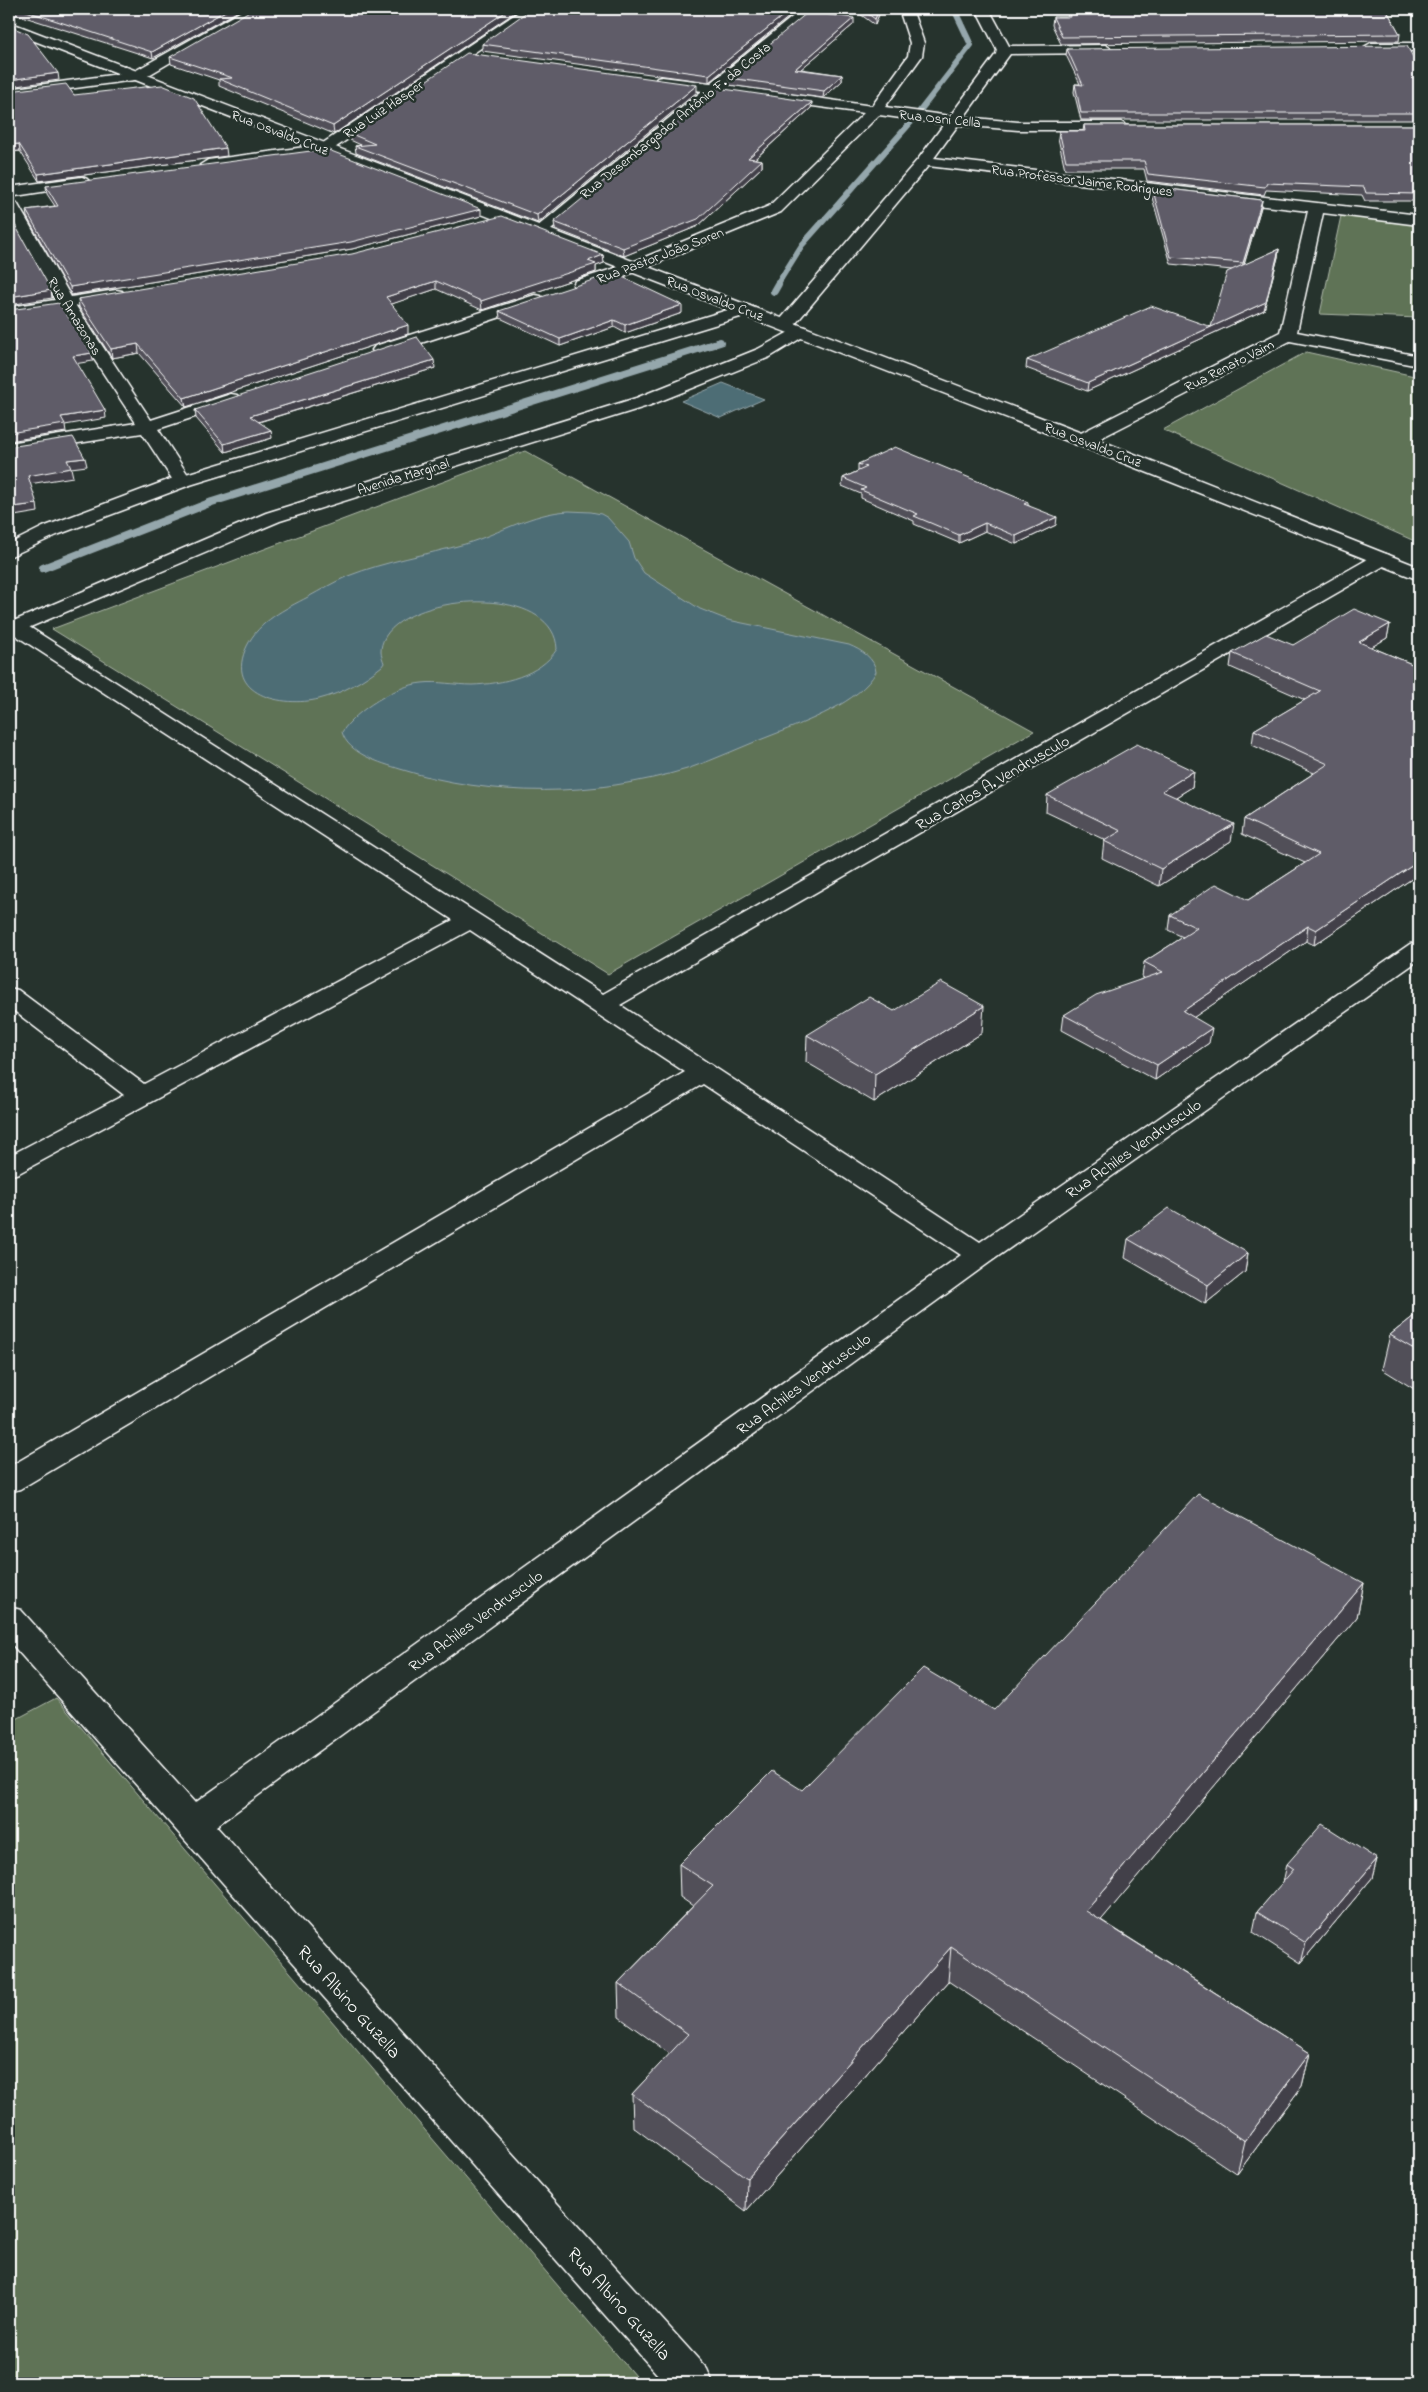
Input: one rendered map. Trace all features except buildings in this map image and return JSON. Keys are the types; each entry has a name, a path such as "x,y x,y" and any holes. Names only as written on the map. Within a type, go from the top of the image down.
{"main road":[{"path":"9,93 137,76 254,9"},
{"name":"Rua Luiz Hasper","path":"196,166 324,149 531,9"},
{"name":"Rua Desembargador Antônio F. da Costa","path":"540,231 810,9"},
{"name":"Rua Pastor João Soren","path":"569,289 634,267 775,209 875,111 915,56 917,43 906,9"},
{"path":"984,9 1004,50"},
{"name":"Rua Osvaldo Cruz","path":"9,26 1082,440 1419,574"},
{"path":"1360,47 1419,47"},
{"path":"1004,50 1123,49"},
{"path":"793,328 956,121 1004,50"},
{"path":"465,54 484,56"},
{"name":"Rua Osni Cella","path":"653,80 956,121 1018,126 1136,126"},
{"name":"Rua Professor Jaime Rodrigues","path":"924,161 1419,220"},
{"path":"9,192 97,180"},
{"name":"Rua Amazonas","path":"9,203 66,304 183,481"},
{"name":"Rua Renato Vaim","path":"1082,440 1288,334 1316,209"},
{"path":"475,224 504,216"},
{"path":"9,312 132,292"},
{"path":"362,356 550,295"},
{"path":"9,551 50,531 183,481 744,310"},
{"name":"Avenida Marginal","path":"12,629 273,517 642,402 764,353 793,328"},
{"path":"1288,334 1419,361"},
{"path":"9,449 147,427 250,393"},
{"name":"Rua Carlos A. Vendrusculo","path":"602,1005 1382,559"},
{"path":"12,629 472,920 980,1255"},
{"path":"9,1167 472,920"},
{"name":"Rua Achiles Vendrusculo","path":"192,1824 980,1255 1419,949"},
{"path":"9,995 143,1096"},
{"path":"9,1481 704,1072"},
{"name":"Rua Albino Guzella","path":"9,1619 692,2383"}],"green space":[{"path":"1341,216 1419,224 1419,318 1320,314"},
{"path":"1306,352 1419,377 1419,543 1163,430"},
{"path":"525,451 1034,731 608,974 52,629"},
{"path":"56,1698 641,2383 9,2383 9,1723"}],"water":[{"path":"723,383 764,399 721,418 681,401"},
{"path":"569,511 591,512 608,518 629,542 634,558 644,573 700,609 728,620 849,645 863,652 870,659 876,672 858,693 831,710 687,769 616,785 544,790 507,789 471,785 400,769 358,752 345,740 342,732 366,708 389,694 412,685 428,683 472,685 496,683 519,677 541,666 557,649 549,626 528,611 500,603 468,602 435,607 408,617 388,633 381,652 384,663 382,666 352,686 319,699 289,701 274,699 260,694 250,687 243,676 242,663 247,646 258,629 282,611 338,581 377,566 478,540 542,515"}],"waterway":[{"path":"777,285 802,245 912,121 971,45 954,9"},
{"path":"774,291 778,284"},
{"path":"43,568 212,502 720,342"}]}
